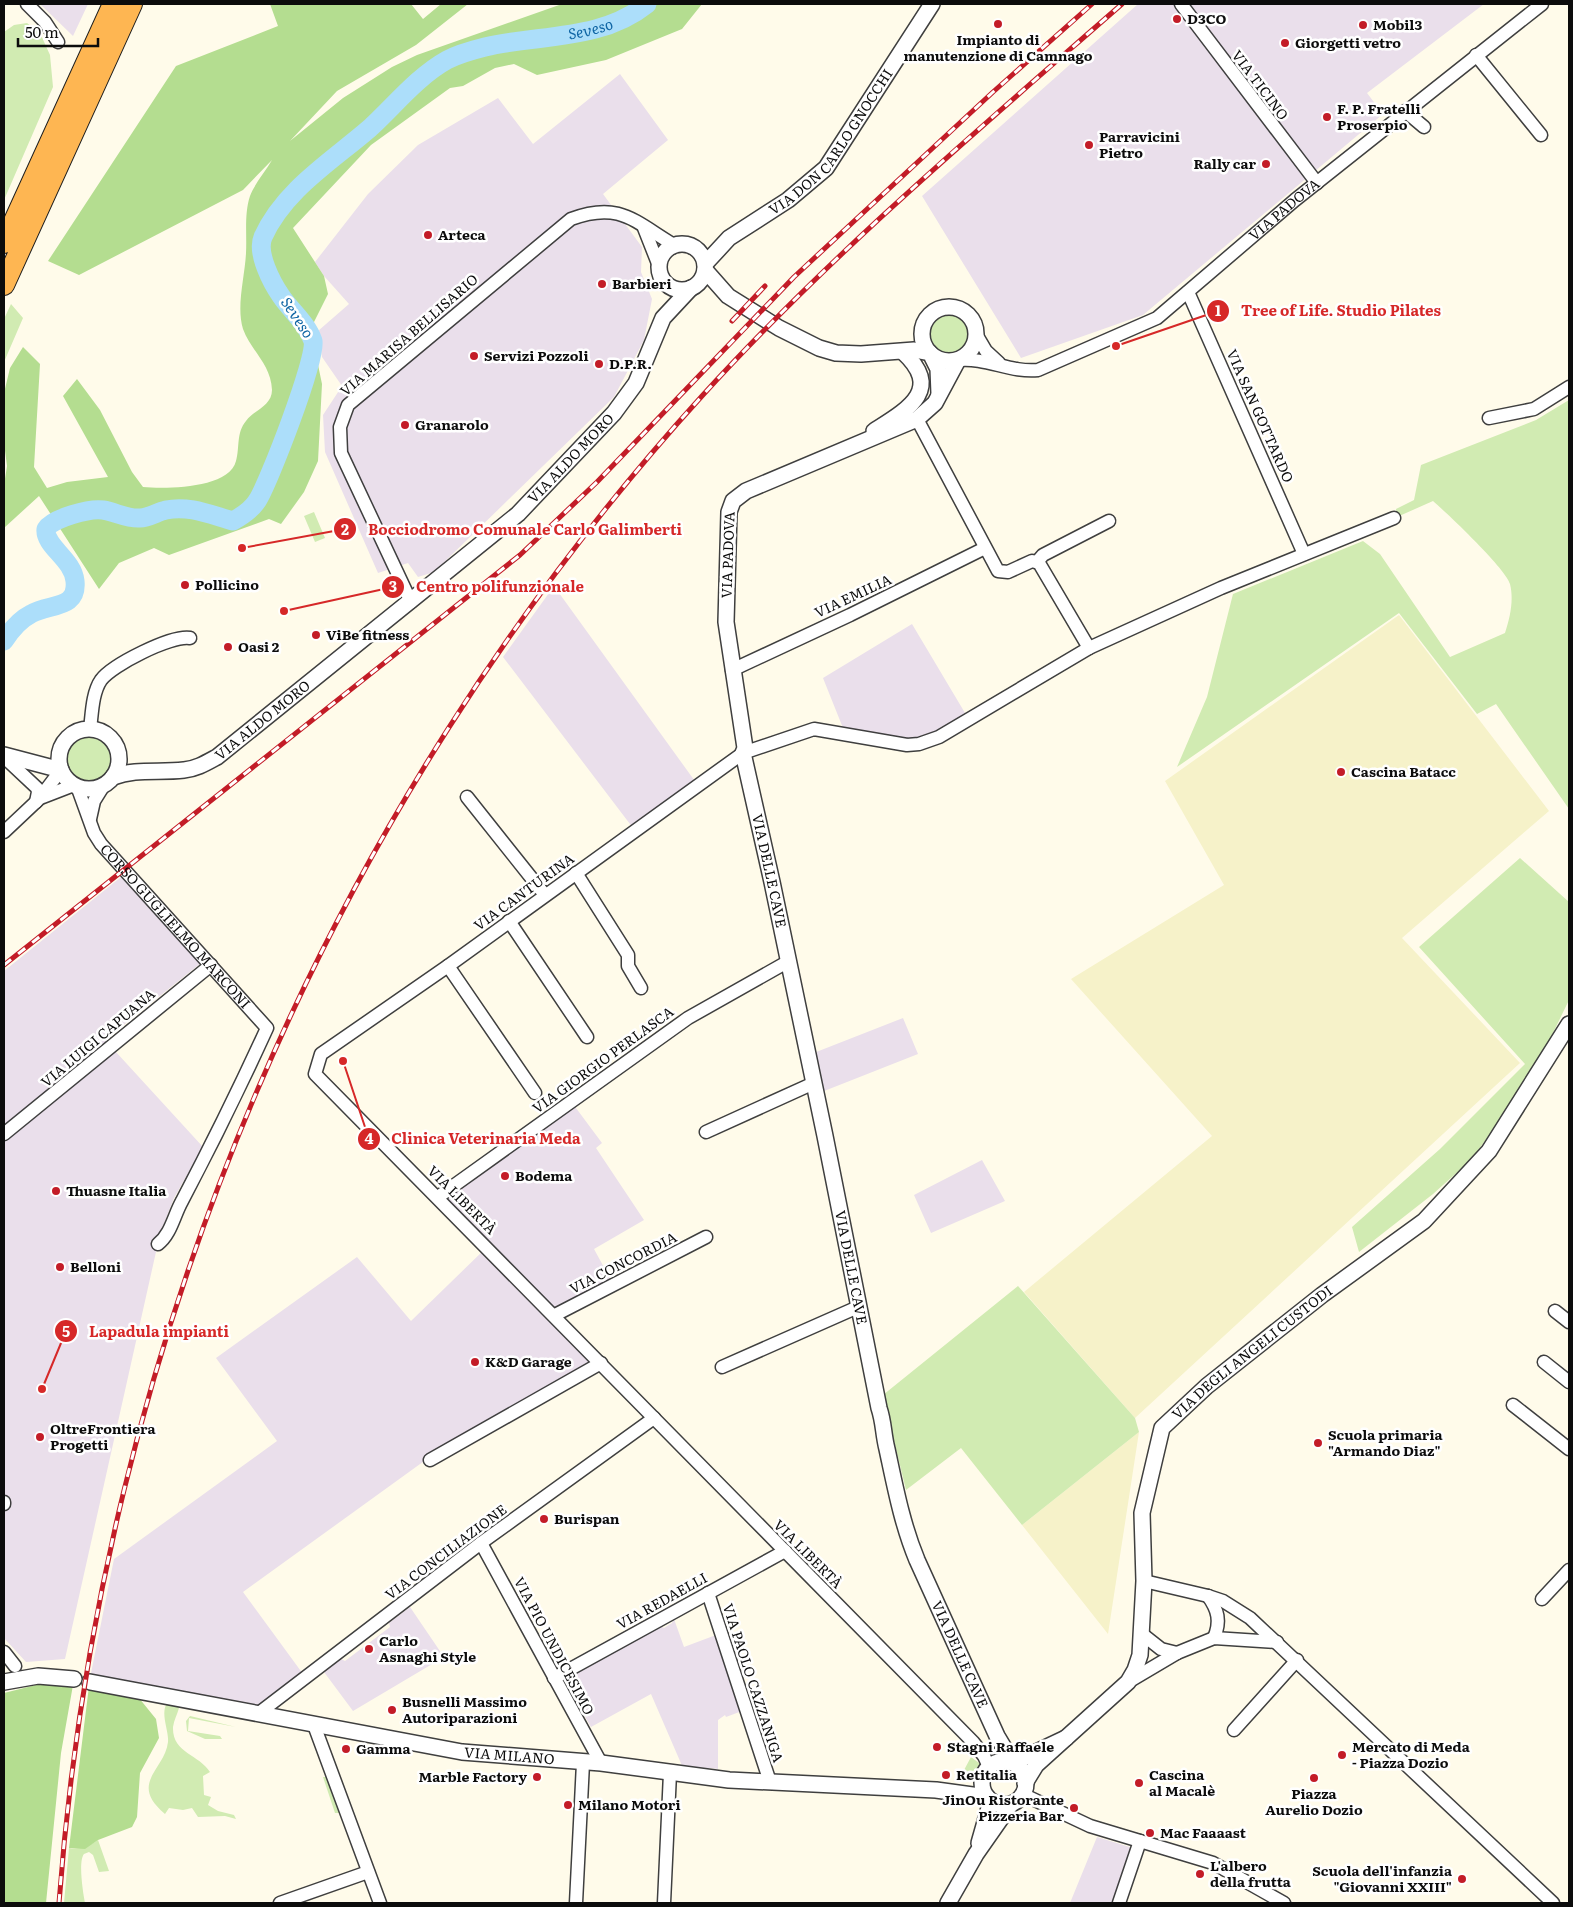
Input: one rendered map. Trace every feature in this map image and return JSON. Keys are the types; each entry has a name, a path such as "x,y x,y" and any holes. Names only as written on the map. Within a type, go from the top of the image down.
{"highway":[{"path":"4,243 113,4"},
{"path":"4,285 132,4"}],"street":[{"path":"28,4 45,22 58,42"},
{"name":"VIA DON CARLO GNOCCHI","path":"729,238 788,200 826,168 932,4"},
{"name":"VIA TICINO","path":"1182,4 1268,122 1317,183"},
{"name":"VIA PADOVA","path":"742,753 745,748 732,670 726,617 729,512 732,502 746,491 917,419 932,407 958,360 974,359 1030,371 1046,368 1157,318 1405,111 1542,4"},
{"path":"1476,55 1541,136"},
{"path":"1405,111 1424,128"},
{"name":"VIA MARISA BELLISARIO","path":"411,602 340,452 340,427 348,406 571,219 602,210 632,218 644,228 674,245"},
{"path":"644,228 664,281 676,290 693,288 728,296 779,328 818,348 836,353 861,354 920,350 943,361 958,360 971,350 976,334"},
{"path":"692,246 729,238"},
{"path":"693,288 703,277 705,267 729,238"},
{"path":"659,270 663,253 674,245 686,244 692,246 699,250 705,267 728,296"},
{"name":"VIA ALDO MORO","path":"108,781 126,772 184,770 200,766 217,757 518,514 614,413 636,383 663,318 664,297 659,270"},
{"name":"VIA ALDO MORO","path":"663,318 693,288"},
{"name":"VIA SAN GOTTARDO","path":"1188,292 1304,554"},
{"path":"882,352 907,342 922,328 931,313 939,308 956,308 971,318 976,334 986,351 1004,366"},
{"path":"922,328 924,346 938,369 938,396"},
{"path":"843,451 902,412 916,400 921,388 920,375 915,364 903,352"},
{"path":"1489,418 1534,409 1569,387"},
{"path":"917,419 998,571 1003,573 1030,562 1036,562 1043,568 1089,648"},
{"name":"VIA CANTURINA","path":"321,1054 448,966 742,753 814,729 907,745 919,744 940,737 1089,648 1221,588 1394,518"},
{"path":"1036,562 1043,555 1109,521"},
{"name":"VIA EMILIA","path":"732,670 847,617 985,548"},
{"path":"90,729 100,681 112,669 174,639 190,638"},
{"path":"23,761 40,757 61,747 73,734 90,729 106,735 117,749 118,759 108,781 94,801 90,819"},
{"path":"61,747 59,762 61,770 75,786"},
{"name":"VIA ALDO MORO","path":"117,749 131,760 155,770"},
{"name":"VIA DELLE CAVE","path":"742,753 789,961 878,1408 883,1417 886,1448 912,1547 997,1736 1013,1764"},
{"path":"4,756 61,770"},
{"path":"4,756 37,788 37,801"},
{"path":"4,832 37,801 61,770"},
{"path":"37,801 75,786 90,789 108,781"},
{"name":"CORSO GUGLIELMO MARCONI","path":"75,786 90,819 94,833 101,844 267,1028 214,1142 180,1204 165,1239 158,1244"},
{"path":"467,797 544,896"},
{"path":"576,873 628,955 628,966 641,988"},
{"path":"509,921 586,1037"},
{"name":"VIA GIORGIO PERLASCA","path":"438,1197 688,1018 789,961"},
{"name":"VIA LUIGI CAPUANA","path":"4,1134 211,965"},
{"path":"448,966 535,1093"},
{"name":"VIA DEGLI ANGELI CUSTODI","path":"976,1854 1020,1794 1036,1765 1128,1682 1135,1670 1140,1655 1142,1634 1144,1582 1142,1513 1162,1428 1207,1386 1322,1295 1424,1221 1489,1151 1569,1024"},
{"name":"VIA LIBERTÀ","path":"321,1054 315,1074 555,1315 973,1742 984,1756 986,1773"},
{"path":"706,1132 814,1083"},
{"name":"VIA CONCORDIA","path":"555,1315 706,1237"},
{"path":"722,1367 858,1307"},
{"path":"1555,1311 1569,1322"},
{"path":"1544,1362 1569,1382"},
{"path":"430,1460 602,1363"},
{"path":"1513,1405 1569,1449"},
{"name":"VIA CONCILIAZIONE","path":"259,1713 481,1543 654,1418"},
{"name":"VIA PIO UNDICESIMO","path":"481,1543 601,1763"},
{"name":"VIA REDAELLI","path":"554,1678 784,1551"},
{"path":"1542,1599 1569,1570"},
{"path":"1144,1582 1223,1601 1250,1618 1297,1660 1553,1903"},
{"name":"VIA PAOLO CAZZANIGA","path":"708,1593 770,1782"},
{"path":"1208,1596 1218,1615 1218,1627 1214,1638"},
{"path":"1142,1634 1161,1649 1177,1653"},
{"path":"1128,1682 1177,1653 1214,1638 1277,1642"},
{"path":"4,1652 19,1671 74,1680"},
{"path":"1234,1730 1297,1660"},
{"path":"4,1682 19,1671"},
{"name":"VIA MILANO","path":"90,1682 462,1752 601,1763 670,1773 770,1782 934,1790 989,1799"},
{"path":"314,1725 380,1903"},
{"name":"VIA DEGLI ANGELI CUSTODI","path":"1013,1764 1066,1738"},
{"path":"1020,1794 1022,1771 1013,1764 999,1762 986,1773 984,1792 989,1799 997,1804 1020,1794 1078,1822 1213,1863 1284,1903"},
{"path":"576,1903 583,1763"},
{"path":"664,1903 670,1773"},
{"name":"VIA MILANO","path":"934,1790 970,1784 986,1773"},
{"path":"948,1903 976,1854 989,1799"},
{"path":"1119,1903 1140,1841"},
{"path":"280,1903 368,1872"}],"shaded area":[{"path":"40,4 88,4 73,36"},
{"path":"1138,4 1484,4 1367,93 1383,114 1143,315 1021,358 922,196"},
{"path":"620,74 668,140 603,194 642,247 641,272 652,299 644,340 614,397 434,572 418,577 408,563 378,573 325,452 323,415 342,386 322,357 318,331 349,304 324,276 315,262 368,194 418,145 498,98 533,144"},
{"path":"554,586 697,784 633,828 503,657"},
{"path":"1399,615 1549,811 1402,938 1520,1063 1135,1418 1024,1292 1212,1136 1071,979 1224,885 1165,781"},
{"path":"912,624 968,718 920,743 845,733 823,678"},
{"path":"121,877 201,963 105,1040 203,1147 174,1198 160,1234 65,1659 26,1662 4,1638 4,971"},
{"path":"903,1018 918,1054 814,1095 806,1056"},
{"path":"573,1104 602,1143 596,1148 644,1220 594,1249 612,1282 555,1312 441,1197"},
{"path":"982,1160 1005,1201 931,1233 914,1195"},
{"path":"486,1248 600,1363 427,1459 243,1592 303,1674 258,1708 90,1678 114,1559 277,1441 216,1358 357,1257 411,1321"},
{"path":"1139,1432 1108,1634 1022,1525"},
{"path":"410,1607 444,1657 353,1711 324,1672 341,1659 345,1661 390,1627 389,1623"},
{"path":"674,1619 684,1647 716,1635 742,1711 726,1717 725,1715 718,1720 718,1769 683,1768 651,1694 591,1727 563,1679 660,1626 664,1628 672,1623"},
{"path":"1097,1837 1133,1848 1117,1903 1070,1903"}],"green space":[{"path":"270,4 411,4 423,19 441,4 468,4 416,45 337,91 290,141 343,98 392,67 417,55 562,4 702,4 682,29 606,60 537,75 514,64 495,68 463,86 450,88 371,145 293,228 324,276 328,294 314,322 317,360 322,384 318,461 304,492 281,524 269,519 169,555 154,548 119,563 99,589 39,496 4,528 4,485 7,466 4,443 4,393 10,368 23,347 40,364 34,467 47,488 67,482 108,477 63,396 77,379 100,410 132,472 143,487 166,488 195,485 222,477 231,470 236,461 239,435 243,426 249,417 266,404 272,390 268,373 243,329 240,311 246,253 248,203 255,187 272,160 243,190 79,275 48,261 176,66 278,26"},
{"path":"27,23 40,33 50,55 53,87 4,200 4,32 14,25"},
{"path":"11,304 23,318 4,362 4,319"},
{"path":"954,314 961,317 967,323 970,334 969,342 961,351 954,354 946,354 939,351 931,342 930,330 933,323 942,315"},
{"path":"1569,400 1569,809 1496,704 1477,714 1399,613 1177,767 1207,697 1233,594 1363,541 1380,554 1450,657 1505,633 1512,596 1510,584 1499,567 1433,501 1397,517 1396,509 1414,500 1421,465 1536,420"},
{"path":"314,512 325,538 315,542 304,516"},
{"path":"90,735 99,737 107,742 112,750 114,759 112,768 107,776 99,781 90,783 81,781 73,776 68,768 66,759 68,750 73,742 81,737"},
{"path":"1520,858 1569,902 1569,1000 1535,1070 1472,1159 1433,1194 1359,1252 1352,1227 1440,1149 1525,1064 1419,947"},
{"path":"1018,1286 1135,1418 1139,1432 1022,1525 961,1448 906,1490 883,1395"},
{"path":"40,1684 73,1685 61,1753 46,1903 4,1903 4,1693"},
{"path":"89,1686 139,1698 156,1719 159,1738 140,1773 137,1817 132,1827 98,1840 85,1849 69,1848"},
{"path":"167,1703 177,1705 179,1708 173,1727 177,1742 181,1748 210,1772 203,1776 204,1795 211,1797 208,1805 218,1811 234,1815 236,1819 225,1816 198,1817 192,1808 183,1810 169,1808 165,1814 154,1803 149,1794 149,1785 168,1742 164,1712"},
{"path":"190,1716 236,1727 189,1718 188,1731 220,1736 222,1739 205,1739 187,1731 186,1721"},
{"path":"971,1757 983,1766 978,1775 963,1772"},
{"path":"323,1777 328,1777 340,1813 335,1813"},
{"path":"98,1840 109,1871 99,1872 93,1855 89,1852 84,1854 81,1870 85,1903 64,1903 69,1848 84,1847"}],"waterway":[{"name":"Seveso","path":"4,641 9,633 27,616 61,604 72,597 75,590 73,573 49,541 47,535 46,529 56,521 72,515 97,510 140,518 175,509 200,511 233,521 257,501 291,420 308,370 313,341 303,323 277,290 266,268 261,244 272,220 283,205 310,177 370,128 426,74 447,60 485,47 590,30 629,16 647,4"}],"railway":[{"path":"4,965 520,555 597,482 794,277 993,92 1092,4"},
{"path":"59,1903 83,1695 124,1491 181,1291 255,1096 344,908 449,728 568,557 702,396 802,293 906,194 1122,4"},
{"path":"732,321 765,286"}],"place":[{"name":"D3CO","path":"1177,19"},
{"name":"Impianto di manutenzione di Camnago","path":"998,24"},
{"name":"Mobil3","path":"1363,25"},
{"name":"Giorgetti vetro","path":"1285,43"},
{"name":"F. P. Fratelli Proserpio","path":"1327,117"},
{"name":"Parravicini Pietro","path":"1089,145"},
{"name":"Rally car","path":"1266,164"},
{"name":"Arteca","path":"428,235"},
{"name":"Barbieri","path":"602,284"},
{"name":"Tree of Life. Studio Pilates","path":"1116,346"},
{"name":"Servizi Pozzoli","path":"474,356"},
{"name":"D.P.R.","path":"599,364"},
{"name":"Granarolo","path":"405,425"},
{"name":"Bocciodromo Comunale Carlo Galimberti","path":"242,548"},
{"name":"Pollicino","path":"185,585"},
{"name":"Centro polifunzionale","path":"284,611"},
{"name":"ViBe fitness","path":"316,635"},
{"name":"Oasi 2","path":"228,647"},
{"name":"Cascina Batacc","path":"1341,772"},
{"name":"Clinica Veterinaria Meda","path":"343,1061"},
{"name":"Bodema","path":"505,1176"},
{"name":"Thuasne Italia","path":"56,1191"},
{"name":"Belloni","path":"60,1267"},
{"name":"K&D Garage","path":"475,1362"},
{"name":"Lapadula impianti","path":"42,1389"},
{"name":"OltreFrontiera Progetti","path":"40,1437"},
{"name":"Scuola primaria \"Armando Diaz\"","path":"1318,1443"},
{"name":"Burispan","path":"544,1519"},
{"name":"Carlo Asnaghi Style","path":"369,1649"},
{"name":"Busnelli Massimo Autoriparazioni","path":"392,1710"},
{"name":"Stagni Raffaele","path":"937,1747"},
{"name":"Gamma","path":"346,1749"},
{"name":"Mercato di Meda - Piazza Dozio","path":"1342,1755"},
{"name":"Retitalia","path":"946,1775"},
{"name":"Marble Factory","path":"537,1777"},
{"name":"Piazza Aurelio Dozio","path":"1314,1778"},
{"name":"Cascina al Macalè","path":"1139,1783"},
{"name":"Milano Motori","path":"568,1805"},
{"name":"JinOu Ristorante Pizzeria Bar","path":"1074,1808"},
{"name":"Mac Faaaast","path":"1150,1833"},
{"name":"L'albero della frutta","path":"1200,1874"},
{"name":"Scuola dell'infanzia \"Giovanni XXIII\"","path":"1462,1879"}]}
